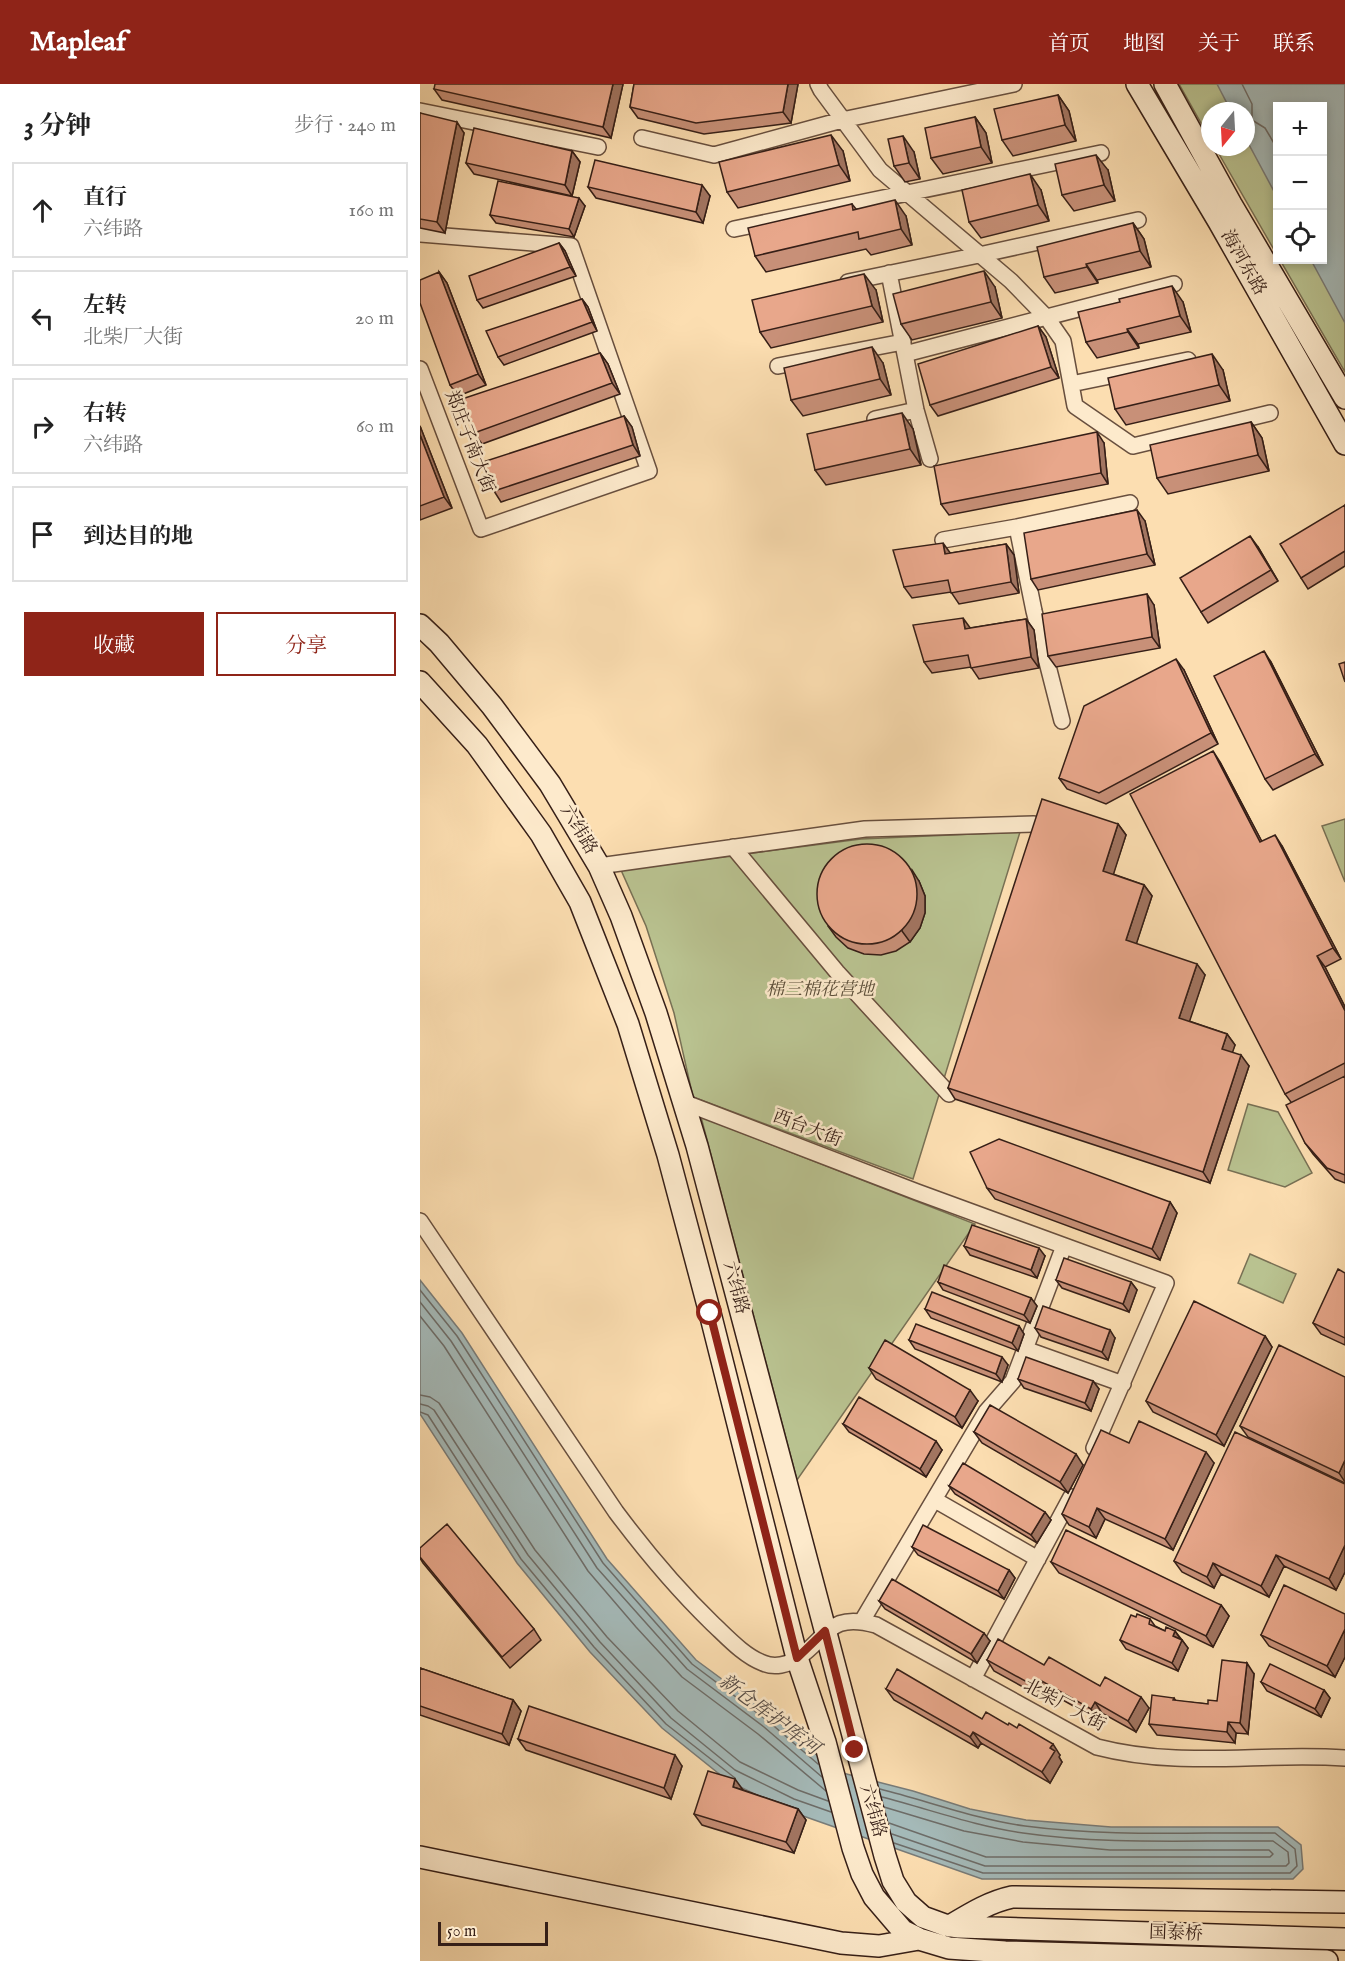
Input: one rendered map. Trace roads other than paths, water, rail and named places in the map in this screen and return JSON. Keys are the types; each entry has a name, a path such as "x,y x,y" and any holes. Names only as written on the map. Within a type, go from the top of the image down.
{"main road":[{"name":"海河东路","path":"1137,84 1219,222 1345,444"},
{"name":"海河东路","path":"1165,84 1231,204 1345,398"},
{"name":"六纬路","path":"420,625 439,643 492,706 550,784 599,866 621,916 656,1013 683,1102 734,1283 855,1750 893,1881 906,1902 923,1917 950,1926 1006,1929"},
{"name":"六纬路","path":"420,682 477,745 541,834 580,902 628,1024 668,1155 797,1658 825,1742 862,1874 874,1897 898,1926 919,1939 949,1948 1005,1952"},
{"path":"420,1857 841,1943 879,1946 919,1939"},
{"path":"950,1926 985,1905 1012,1898 1345,1902"},
{"name":"国泰桥","path":"1006,1929 1345,1939"},
{"path":"949,1948 972,1961"},
{"name":"国泰桥","path":"1005,1952 1327,1961"}],"street":[{"path":"818,84 880,170 1011,281 1047,318 1063,341 1076,406 1133,446 1270,413"},
{"path":"642,138 714,155 842,120 1014,84"},
{"path":"420,111 598,147"},
{"path":"734,229 1101,153"},
{"path":"832,285 1138,220"},
{"name":"郑庄子南大街","path":"420,234 571,246 648,471 481,529 420,369"},
{"path":"889,273 916,410 930,459"},
{"path":"778,366 904,348 1047,318 1174,284"},
{"path":"1071,384 1196,358"},
{"path":"863,422 916,410"},
{"path":"943,540 1130,503"},
{"path":"1017,527 1034,611 1062,721"},
{"path":"599,866 865,829 1034,824"},
{"path":"733,847 837,972 949,1094"},
{"name":"西台大街","path":"683,1102 917,1192 1166,1283 1123,1384"},
{"path":"420,1221 616,1512 667,1576 728,1639 762,1663 775,1666 797,1658 825,1631 840,1623 862,1621 986,1412 1013,1381 1064,1246"},
{"path":"1025,1349 1123,1384 1089,1459"},
{"path":"973,1679 1076,1487"},
{"path":"935,1500 1038,1560"},
{"name":"北柴厂大街","path":"862,1621 876,1625 1097,1747 1125,1754 1193,1760 1298,1756 1345,1758"}],"water":[{"path":"1217,84 1345,84 1345,323 1313,264 1327,264 1327,102 1273,102 1273,190 1255,156 1255,102 1226,102"},
{"name":"新仓库护库河","path":"420,1280 462,1333 607,1559 696,1660 772,1716 835,1771 913,1791 970,1809 1026,1820 1111,1827 1278,1827 1301,1845 1303,1869 1293,1879 982,1879 789,1811 728,1781 662,1728 590,1652 517,1563 420,1414"}],"park label":[{"name":"棉三棉花营地","path":"820,990"}]}
